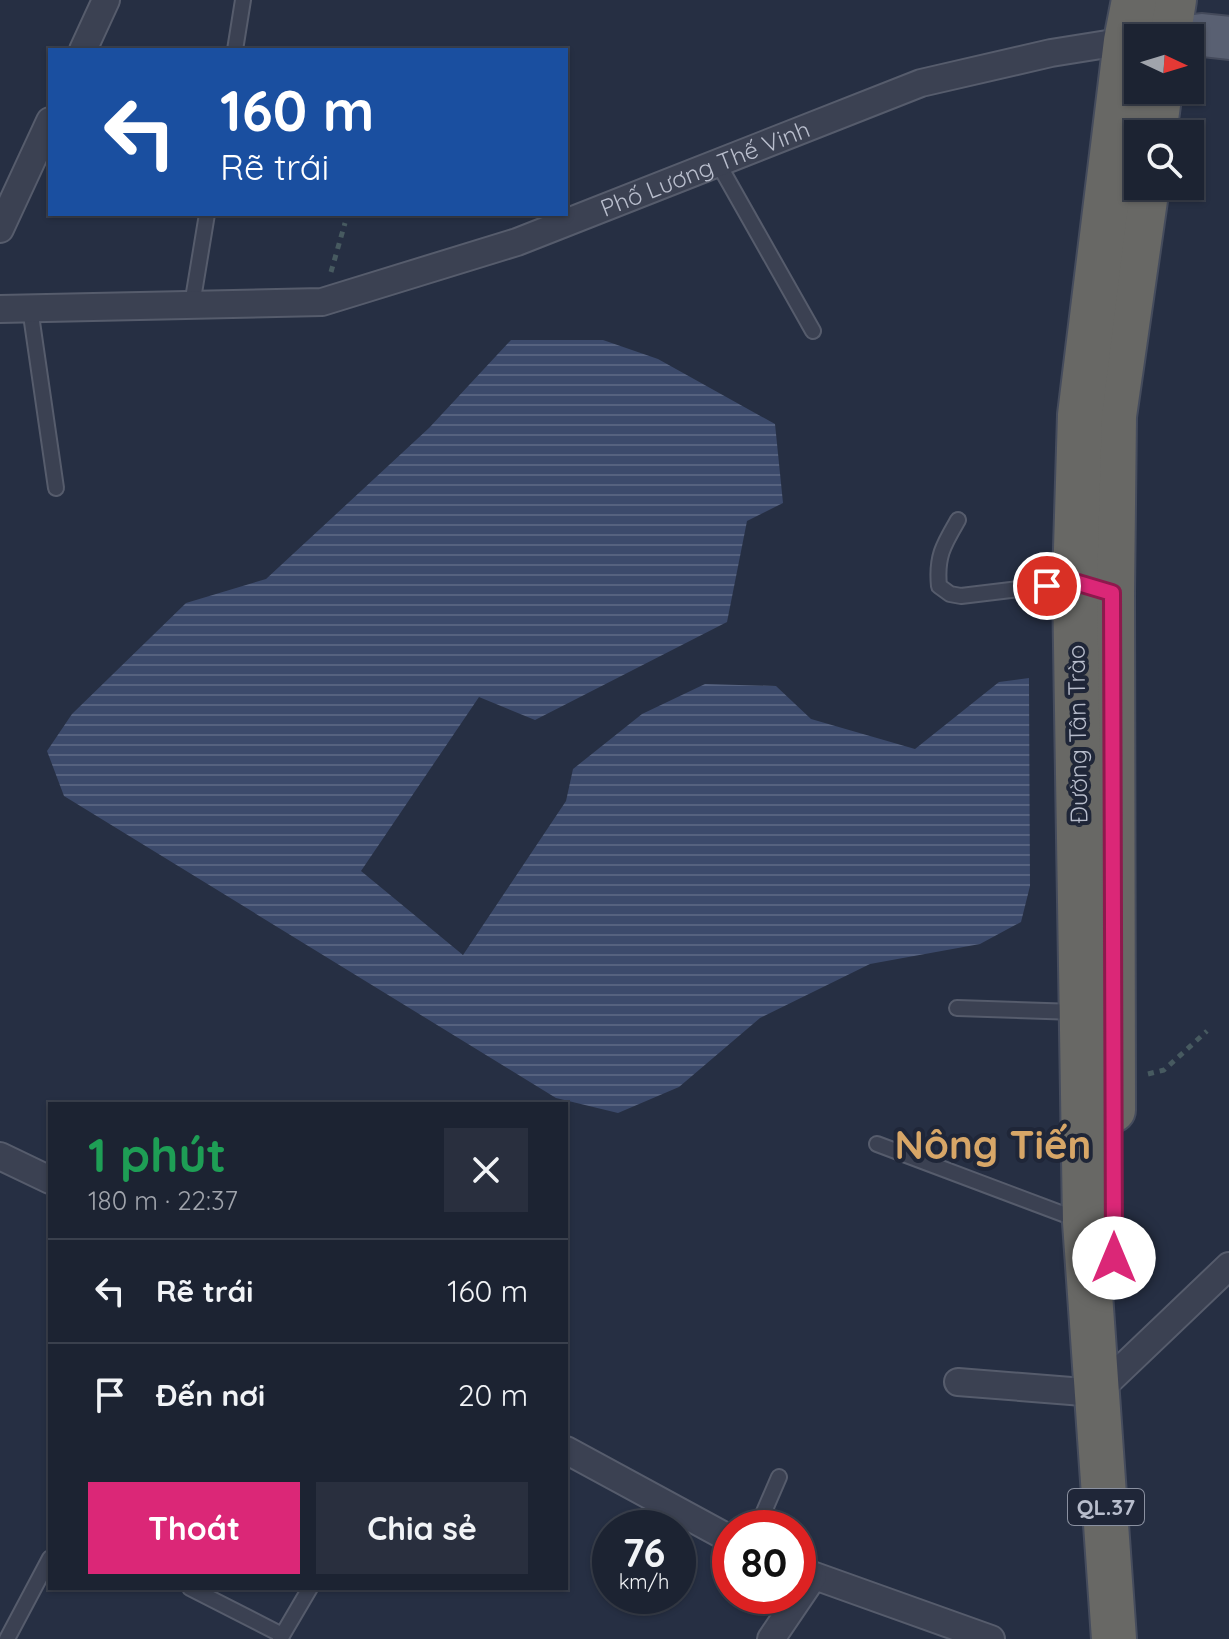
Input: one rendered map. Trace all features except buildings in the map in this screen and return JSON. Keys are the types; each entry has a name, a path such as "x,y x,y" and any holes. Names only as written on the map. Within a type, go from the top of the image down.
{"highway":[{"name":"Đường Tân Trào","path":"1148,24 1174,0"},
{"name":"Đường Tân Trào","path":"1096,1384 1114,1258 1113,1079 1093,588 1080,415 1129,104"},
{"name":"Đường Tân Trào","path":"1114,1639 1085,1222 1081,1013 1093,588 1145,200"}],"main road":[{"path":"1204,35 1229,38"}],"street":[{"path":"84,48 106,0"},
{"name":"Phố Lương Thế Vinh","path":"0,309 322,302 517,242 921,83 1124,34"},
{"path":"0,229 48,125"},
{"path":"0,1156 48,1179"},
{"path":"958,1382 1096,1384 1229,1266"},
{"path":"568,1451 712,1529"},
{"path":"816,1578 991,1639"},
{"path":"771,1639 784,1614"}],"lane":[{"path":"235,48 243,0"},
{"path":"718,163 813,331"},
{"path":"192,305 207,216"},
{"path":"30,308 56,488"},
{"path":"958,520 941,550 937,568 939,586 950,594 961,596 1093,588"},
{"path":"957,1008 1081,1013"},
{"path":"877,1144 1085,1222"},
{"path":"765,1510 779,1477"},
{"path":"7,1639 48,1562"},
{"path":"194,1590 281,1637 309,1590"}],"path":[{"path":"322,302 345,223"},
{"path":"1113,1079 1164,1070 1207,1031"}],"water":[{"path":"511,340 603,340 658,359 775,424 783,503 747,521 727,622 535,720 479,697 361,871 463,955 566,801 573,769 642,714 705,684 776,686 811,719 915,749 999,682 1029,678 1030,886 1021,922 980,944 870,964 760,1018 679,1087 618,1113 556,1098 64,796 47,751 72,714 186,603 266,579 429,428"}],"district":[{"name":"Nông Tiến","path":"993,1144"}],"route":[{"path":"1047,586 1075,582 1112,593 1114,1258"}]}
